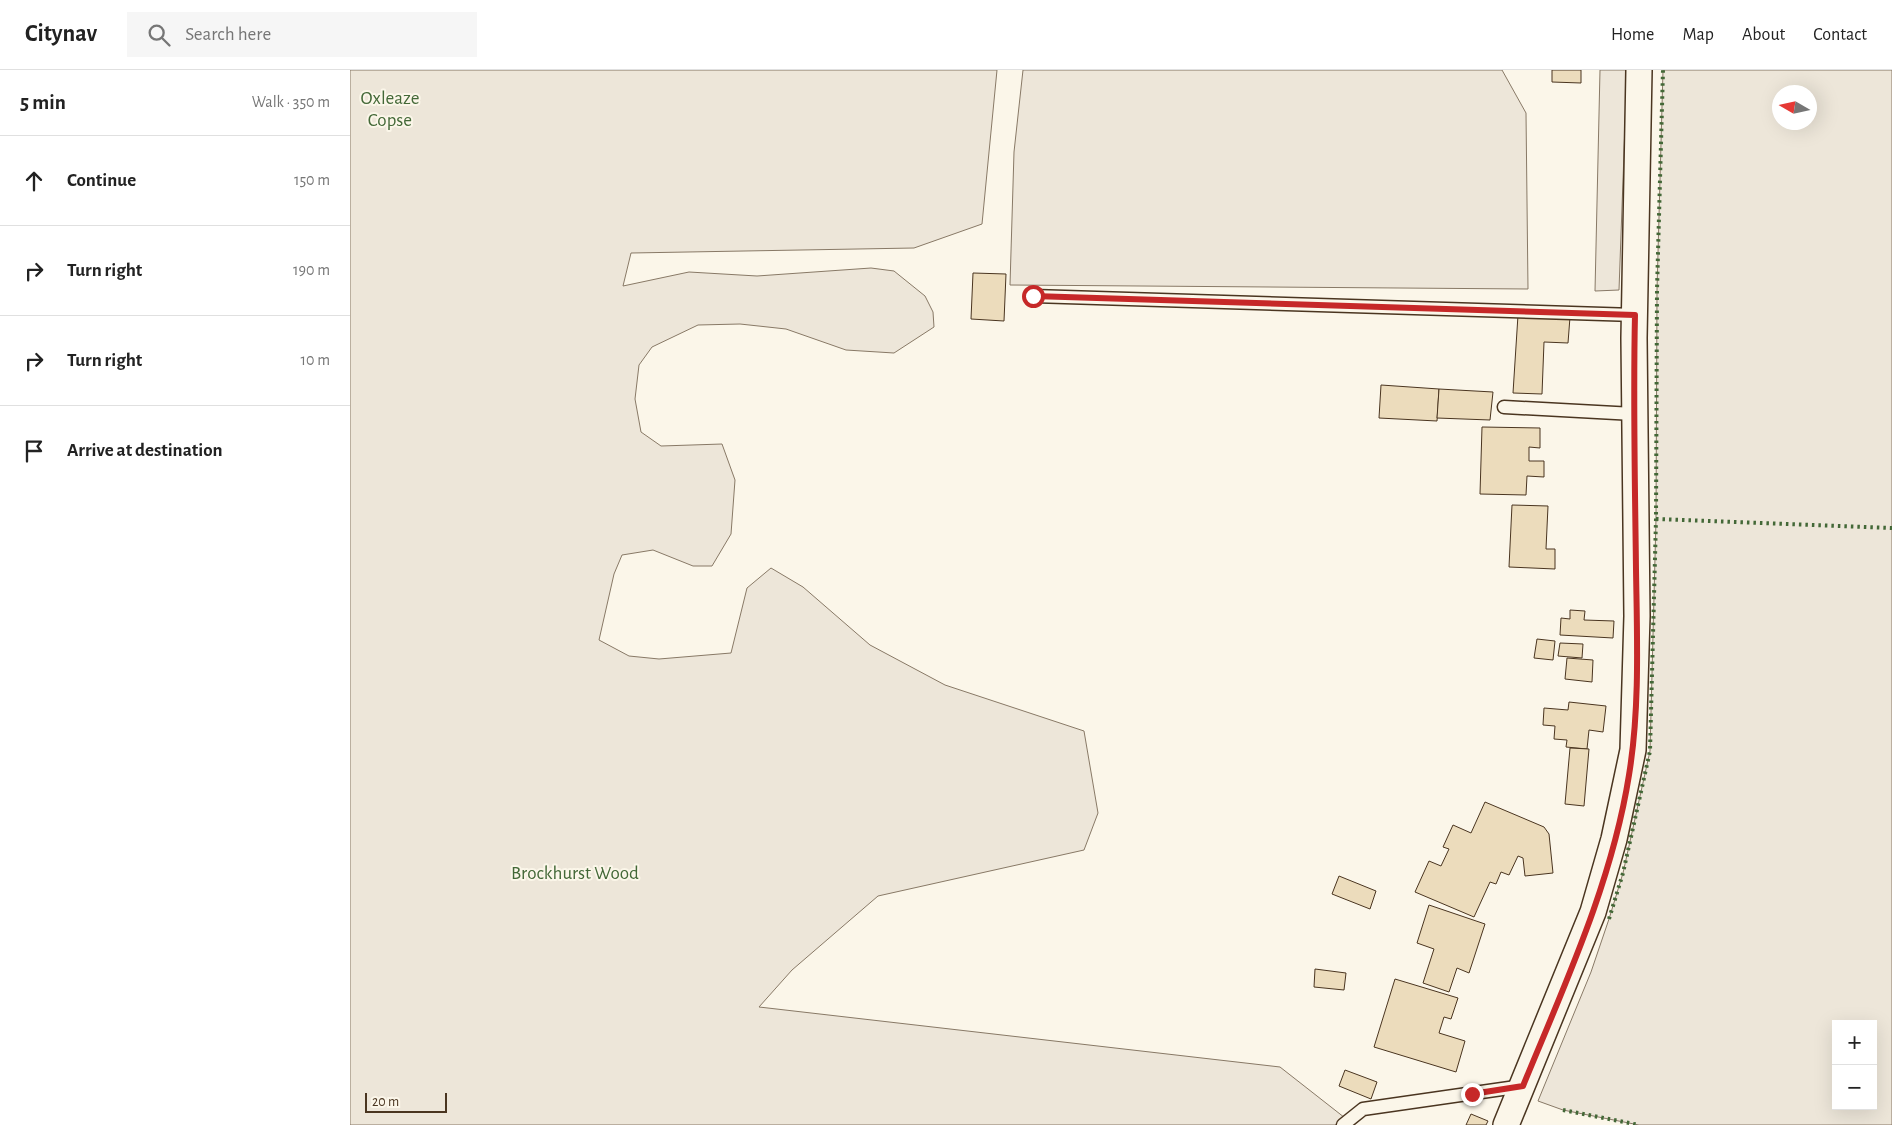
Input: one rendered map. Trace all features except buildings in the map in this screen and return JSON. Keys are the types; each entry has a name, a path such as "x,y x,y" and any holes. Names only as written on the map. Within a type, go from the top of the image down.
{"street":[{"path":"1506,1125 1593,912 1629,778 1635,718 1634,414 1639,70"}],"lane":[{"path":"1033,296 1635,315"},
{"path":"1504,407 1634,414"},
{"path":"1343,1125 1363,1109 1523,1086"}],"green space":[{"path":"350,70 997,70 982,224 914,248 631,253 623,286 689,272 757,276 871,268 894,271 925,296 933,312 934,327 894,353 846,350 786,329 740,324 698,325 652,347 639,365 635,399 641,432 661,446 722,444 735,480 731,534 712,566 693,566 653,550 622,555 614,574 599,640 629,656 659,659 731,653 747,588 771,568 803,587 870,645 945,685 1084,731 1098,813 1084,850 878,896 792,970 759,1007 1280,1067 1354,1125 350,1125"},
{"path":"1023,70 1502,70 1526,113 1528,289 1010,285 1014,152"},
{"path":"1600,70 1627,70 1619,290 1595,291"},
{"path":"1663,70 1892,70 1892,1125 1639,1125 1563,1110 1538,1101 1591,972 1609,919 1623,873 1650,751 1656,519 1657,290"}],"hedge":[{"path":"1609,919 1623,873 1650,751 1656,519 1657,290 1663,70"},
{"path":"1656,519 1892,528"},
{"path":"1563,1110 1639,1125"}],"route":[{"path":"1033,296 1312,303 1635,315 1634,440 1637,616 1635,718 1629,778 1593,912 1523,1086 1472,1094"}],"park label":[{"name":"Oxleaze Copse","path":"390,109"},
{"name":"Brockhurst Wood","path":"575,873"}]}
